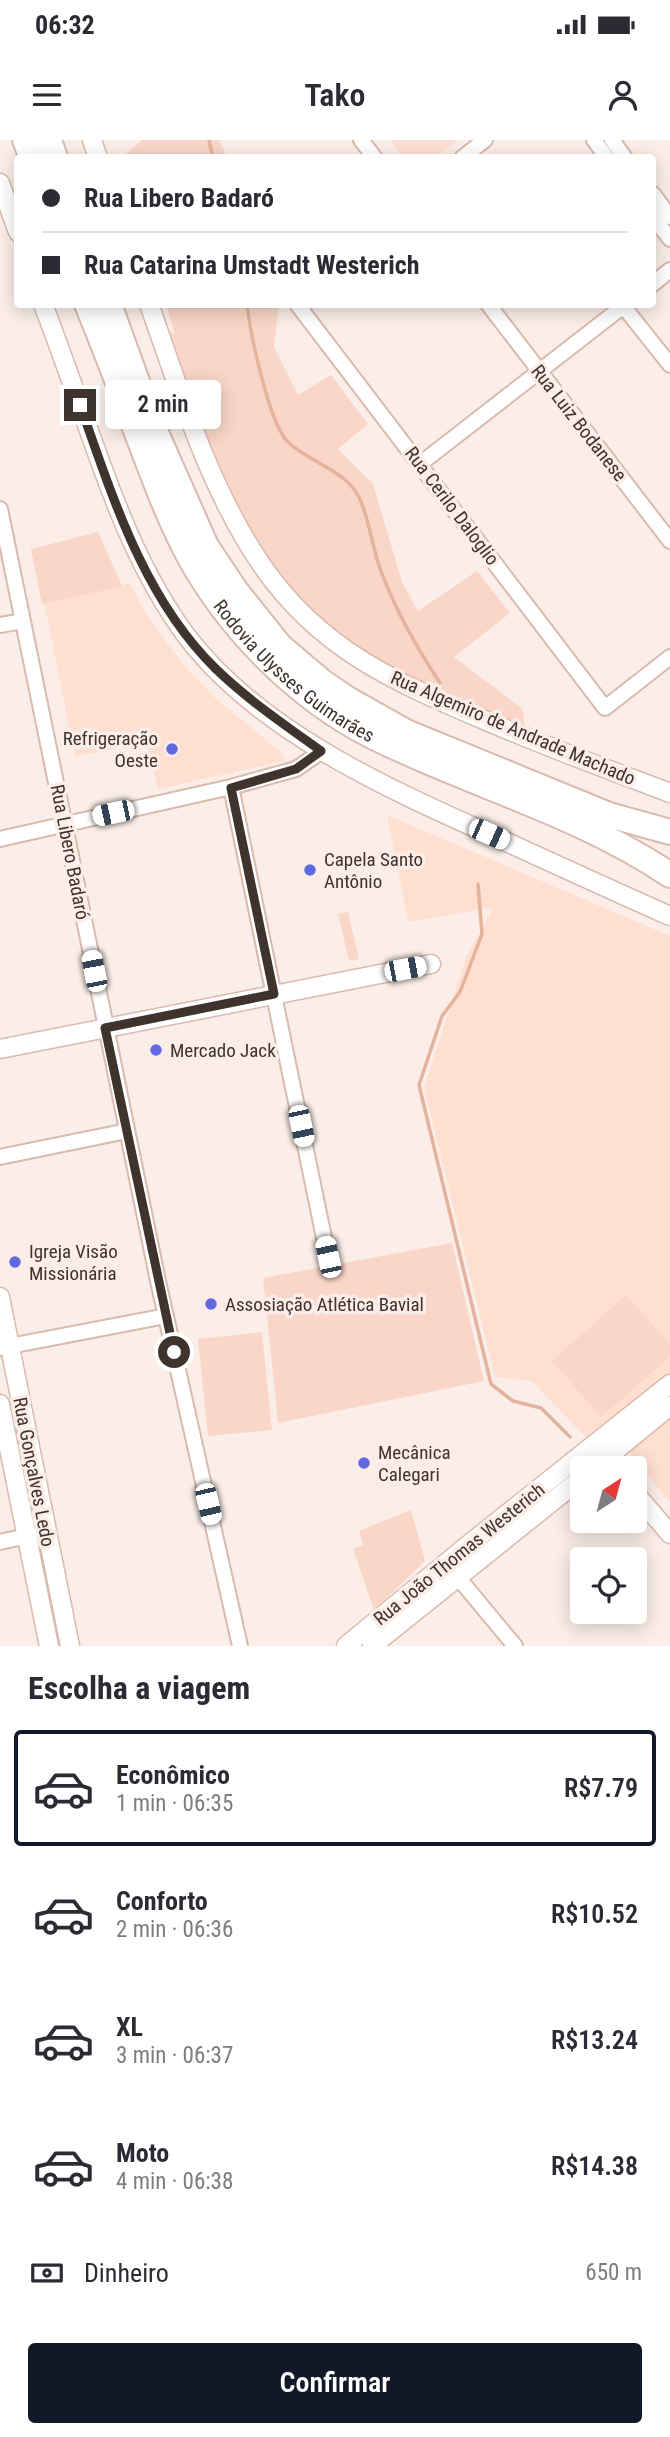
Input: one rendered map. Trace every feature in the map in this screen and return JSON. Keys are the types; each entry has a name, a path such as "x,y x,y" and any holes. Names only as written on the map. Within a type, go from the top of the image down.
{"highway":[{"name":"Rodovia Ulysses Guimarães","path":"89,308 160,495 189,556 240,629 290,682 325,708 371,735 583,827 670,875"},
{"name":"Rodovia Ulysses Guimarães","path":"110,308 153,426 206,546 236,591 280,646 321,681 406,732 609,815 670,832"}],"street":[{"path":"361,140 372,154"},
{"path":"467,154 485,140"},
{"path":"0,183 4,212"},
{"path":"656,198 670,217"},
{"path":"656,221 670,239"},
{"path":"656,282 670,270"},
{"path":"44,308 116,507 154,586 186,635 215,668 258,706 321,751 399,793 670,916"},
{"name":"Rua Algemiro de Andrade Machado","path":"150,308 204,456 234,520 263,567 295,608 334,643 409,688 530,739 670,793"},
{"name":"Rua Cerilo Daloglio","path":"300,308 605,708 670,657"},
{"name":"Rua Luiz Bodanese","path":"491,308 670,541"},
{"path":"420,464 622,308"},
{"path":"627,308 670,365"},
{"name":"Rua Libero Badaró","path":"0,509 166,1317 240,1646"},
{"path":"0,625 23,621"},
{"path":"0,839 231,788 296,769 321,751"},
{"path":"231,788 328,1257"},
{"path":"0,1049 431,964"},
{"path":"0,1157 127,1132"},
{"name":"Rua Gonçalves Ledo","path":"0,1297 5,1347 27,1437 70,1646"},
{"path":"5,1347 166,1317"},
{"name":"Rua João Thomas Westerich","path":"607,1456 668,1395"},
{"name":"Rua Gonçalves Ledo","path":"0,1405 50,1646"},
{"path":"8,1442 27,1437"},
{"name":"Rua João Thomas Westerich","path":"346,1646 371,1640 451,1570 517,1507 570,1478"},
{"name":"Rua João Thomas Westerich","path":"451,1570 528,1521 570,1487"},
{"path":"517,1507 528,1521"},
{"path":"648,1508 670,1534"},
{"path":"0,1542 46,1532"},
{"path":"451,1570 515,1646"},
{"path":"45,1626 64,1622"}],"shaded area":[{"path":"142,140 219,140 226,154 126,154"},
{"path":"391,140 458,140 439,154 401,154"},
{"path":"167,308 279,308 274,347 298,395 331,375 368,424 338,449 373,484 402,582 418,611 477,571 510,613 454,657 522,708 526,733 362,654 297,606 235,519 160,329 175,334"},
{"path":"98,532 122,586 42,604 31,549"},
{"path":"130,584 148,617 182,663 214,697 283,754 285,761 158,789 147,743 75,757 44,600"},
{"path":"387,815 670,936 670,1377 590,1442 532,1381 495,1377 424,1088 467,955 494,907 408,922"},
{"path":"348,912 359,959 349,961 338,914"},
{"path":"452,1243 484,1381 278,1423 263,1278"},
{"path":"626,1295 670,1344 670,1357 601,1417 552,1361"},
{"path":"262,1332 272,1430 208,1436 198,1339"},
{"path":"670,1417 670,1502 648,1475 648,1456 632,1456 628,1451"},
{"path":"411,1510 425,1561 374,1610 353,1549 363,1545 359,1531"}],"waterway":[{"path":"209,140 212,154"},
{"path":"248,308 267,398 281,432 297,449 353,487 366,514 388,588 408,630 440,683"},
{"path":"478,884 482,934 460,992 442,1016 419,1085 491,1384 513,1401 541,1408 570,1437"}],"place":[{"name":"Refrigeração Oeste","path":"172,749"},
{"name":"Capela Santo Antônio","path":"310,870"},
{"name":"Mercado Jack","path":"156,1050"},
{"name":"Igreja Visão Missionária","path":"15,1262"},
{"name":"Assosiação Atlética Bavial","path":"211,1304"},
{"name":"Mecânica Calegari","path":"364,1463"}],"route":[{"path":"80,405 116,507 135,550 154,586 186,635 215,668 258,706 321,751 296,769 231,788 274,994 105,1028 174,1352"}]}
